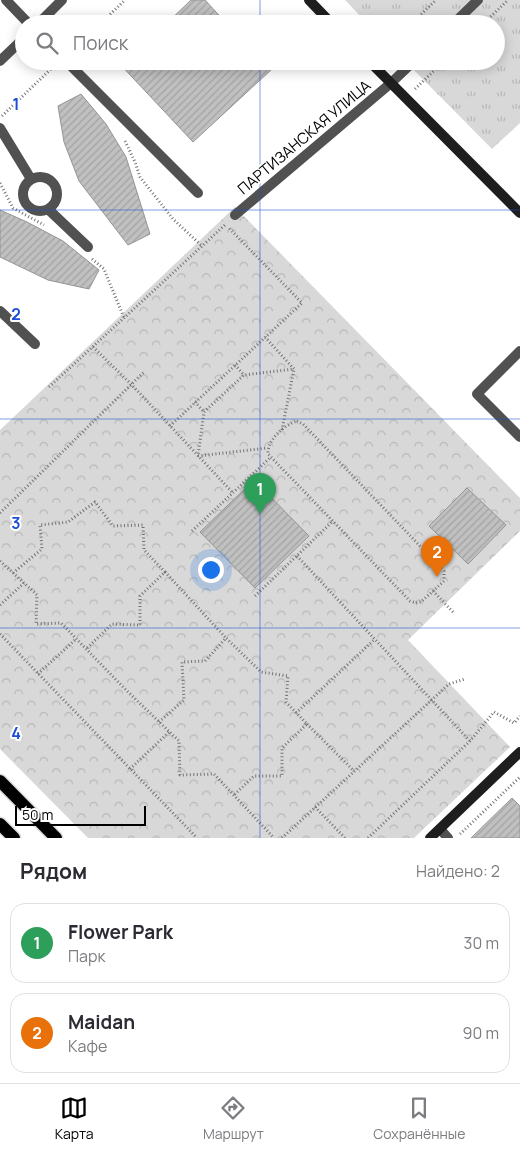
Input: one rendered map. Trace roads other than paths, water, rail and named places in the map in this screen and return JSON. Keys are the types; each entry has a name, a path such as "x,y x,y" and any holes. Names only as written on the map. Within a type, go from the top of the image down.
{"main road":[{"path":"309,0 323,15"},
{"path":"378,70 520,213"},
{"path":"430,838 519,756"},
{"path":"0,781 56,838"},
{"path":"0,824 14,838"}],"street":[{"path":"0,6 6,0 20,15"},
{"path":"47,15 62,0"},
{"path":"462,15 478,0"},
{"path":"0,61 15,47"},
{"path":"68,70 198,192"},
{"name":"ПАРТИЗАНСКАЯ УЛИЦА","path":"235,215 405,70"},
{"path":"0,128 31,179"},
{"path":"42,176 52,181 57,190 56,201 49,210 38,212 28,207 22,198 24,187 31,179 42,176"},
{"path":"49,210 88,247"},
{"path":"0,312 35,344"},
{"path":"520,351 477,394 520,436"},
{"path":"440,829 448,838"}],"place":[{"name":"Flower Park","path":"260,514"},
{"name":"Maidan","path":"437,577"}]}
